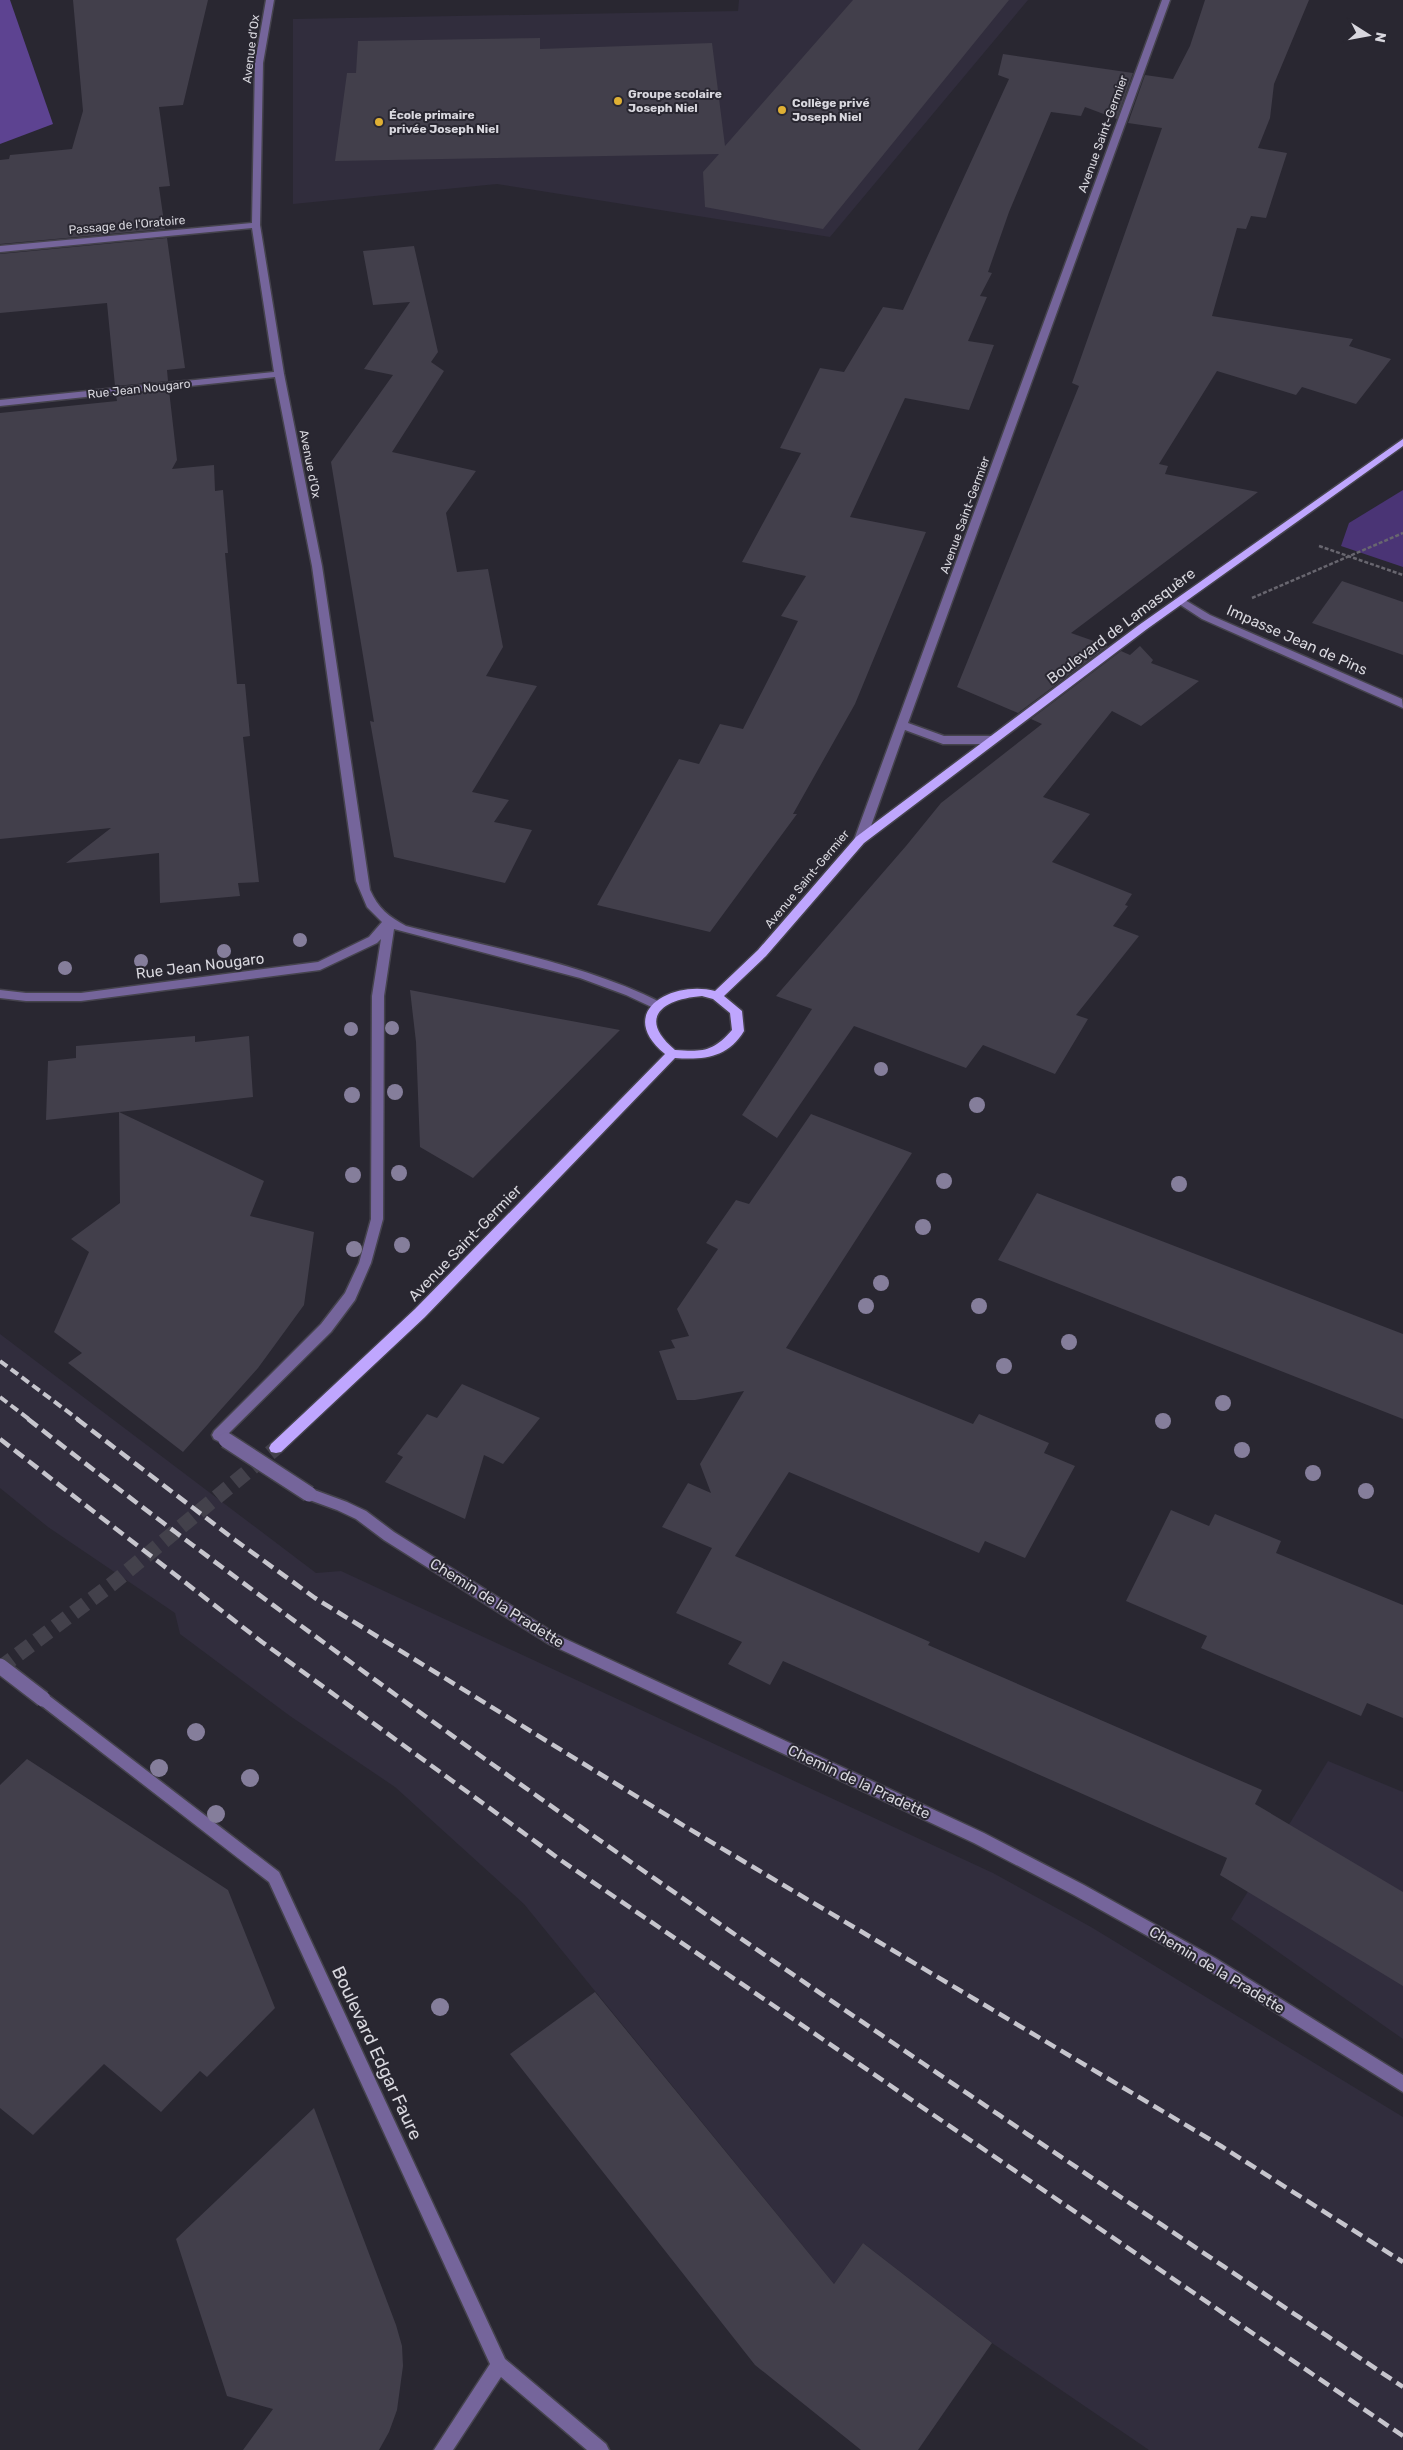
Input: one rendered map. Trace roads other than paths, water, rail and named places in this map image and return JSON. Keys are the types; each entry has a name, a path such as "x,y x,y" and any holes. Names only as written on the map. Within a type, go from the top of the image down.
{"main road":[{"name":"Boulevard de Lamasquère","path":"860,840 1180,600 1403,442"},
{"name":"Avenue Saint-Germier","path":"717,996 762,953 860,840"},
{"path":"702,992 717,996 736,1011 738,1031 723,1049 706,1055 672,1054 658,1042 651,1030 652,1017 658,1006 670,997 685,993 702,992"},
{"name":"Avenue Saint-Germier","path":"276,1448 420,1313 672,1054"}],"street":[{"name":"Avenue d'Ox","path":"270,0 259,63 256,225 279,374 317,566 362,881 368,901 389,922"},
{"name":"Avenue Saint-Germier","path":"860,840 1166,0"},
{"name":"Passage de l'Oratoire","path":"0,249 256,225"},
{"name":"Rue Jean Nougaro","path":"0,403 279,374"},
{"name":"Impasse Jean de Pins","path":"1180,600 1206,617 1398,701 1403,706"},
{"path":"903,724 943,740 994,740"},
{"path":"389,922 423,936 584,975 630,992 658,1006"},
{"name":"Rue Jean Nougaro","path":"0,994 26,997 81,997 320,966 373,940 389,922"},
{"name":"Chemin de la Pradette","path":"389,922 378,996 377,1219 366,1263 350,1296 326,1328 219,1435 309,1494 344,1504 372,1520 389,1536 554,1640 979,1838 1079,1890 1210,1962 1403,2084"},
{"name":"Boulevard Edgar Faure","path":"0,1666 274,1877 499,2365 600,2450"},
{"path":"443,2450 499,2365"}],"tunnel":[{"path":"0,1668 112,1584 276,1448"}],"railway":[{"path":"0,1361 79,1420"},
{"path":"0,1397 30,1420"},
{"path":"28,1419 195,1547 364,1672 535,1794 880,2034 1403,2387"},
{"path":"77,1419 235,1540 315,1598 686,1827 1221,2146 1403,2262"},
{"path":"0,1439 262,1642 562,1861 1403,2436"}],"place":[{"name":"Groupe scolaire Joseph Niel","path":"618,101"},
{"name":"Collège privé Joseph Niel","path":"782,110"},
{"name":"École primaire privée Joseph Niel","path":"379,122"}]}
